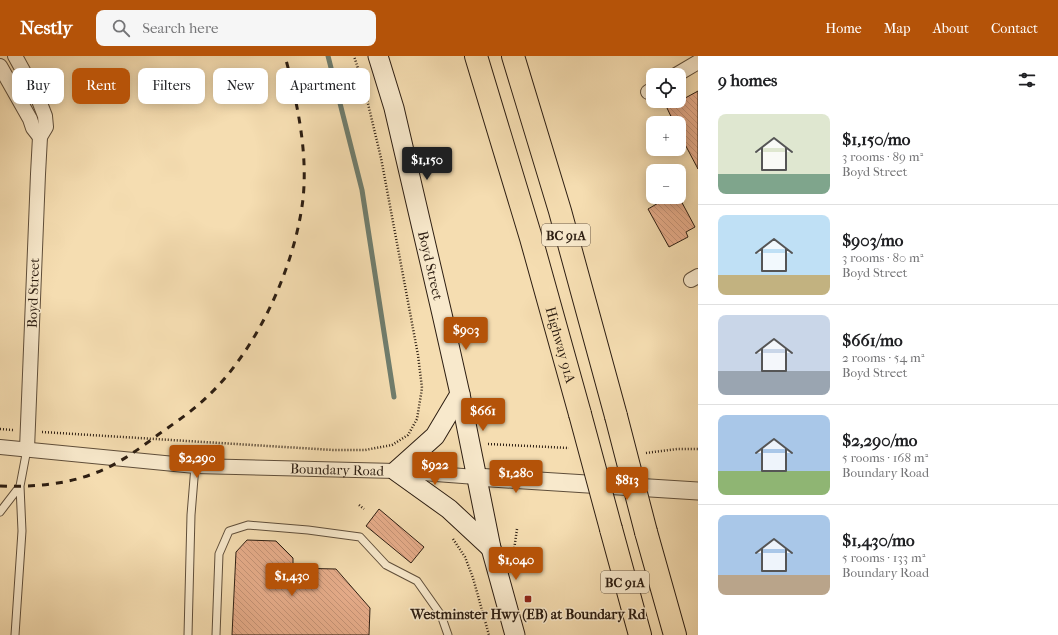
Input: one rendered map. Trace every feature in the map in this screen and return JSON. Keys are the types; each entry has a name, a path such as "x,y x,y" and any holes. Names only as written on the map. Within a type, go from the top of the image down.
{"highway":[{"name":"Highway 91A","path":"476,56 531,238 640,635"},
{"name":"BC 91A","path":"513,56 560,211 674,635"}],"main road":[{"name":"Boyd Street","path":"378,56 394,108 460,394 491,548 516,635"},
{"path":"460,394 435,436 396,471 449,509 491,548"}],"street":[{"name":"Boyd Street","path":"15,56 38,98 45,116 46,127 40,137 27,449"},
{"path":"686,69 698,62"},
{"path":"0,66 30,119 33,128 40,137"},
{"name":"Boundary Road","path":"0,447 195,466 396,471 698,491"}],"lane":[{"path":"15,635 22,531 20,486 27,449"},
{"path":"188,635 191,522 195,466"},
{"path":"0,512 20,486"},
{"path":"216,635 219,554 229,531 248,525 308,530 360,537 386,566 417,580 441,615 448,635"}],"path":[{"path":"0,429 152,440 334,450 365,450 392,445 408,435 417,419 422,388 418,355 381,158 364,87 354,56"},
{"path":"359,504 364,509"},
{"path":"517,529 514,550 520,570"},
{"path":"450,534 464,557 470,571 489,635"}],"building":[{"path":"698,91 698,169 686,146 686,116 671,116 667,108 686,108 686,98"},
{"path":"657,204 683,204 695,227 686,232 688,237 669,247 648,209"},
{"path":"379,509 424,547 411,563 366,526"},
{"path":"247,540 276,541 293,558 293,568 336,569 370,608 369,635 232,635 236,552"}],"waterway":[{"path":"328,56 362,190 394,397"}],"railway":[{"path":"0,486 60,483 84,477 121,461 197,406 227,376 243,354 258,330 283,278 299,225 303,199 303,145 294,91 285,56"}],"place":[{"name":"Westminster Hwy (EB) at Boundary Rd","path":"528,599"}]}
